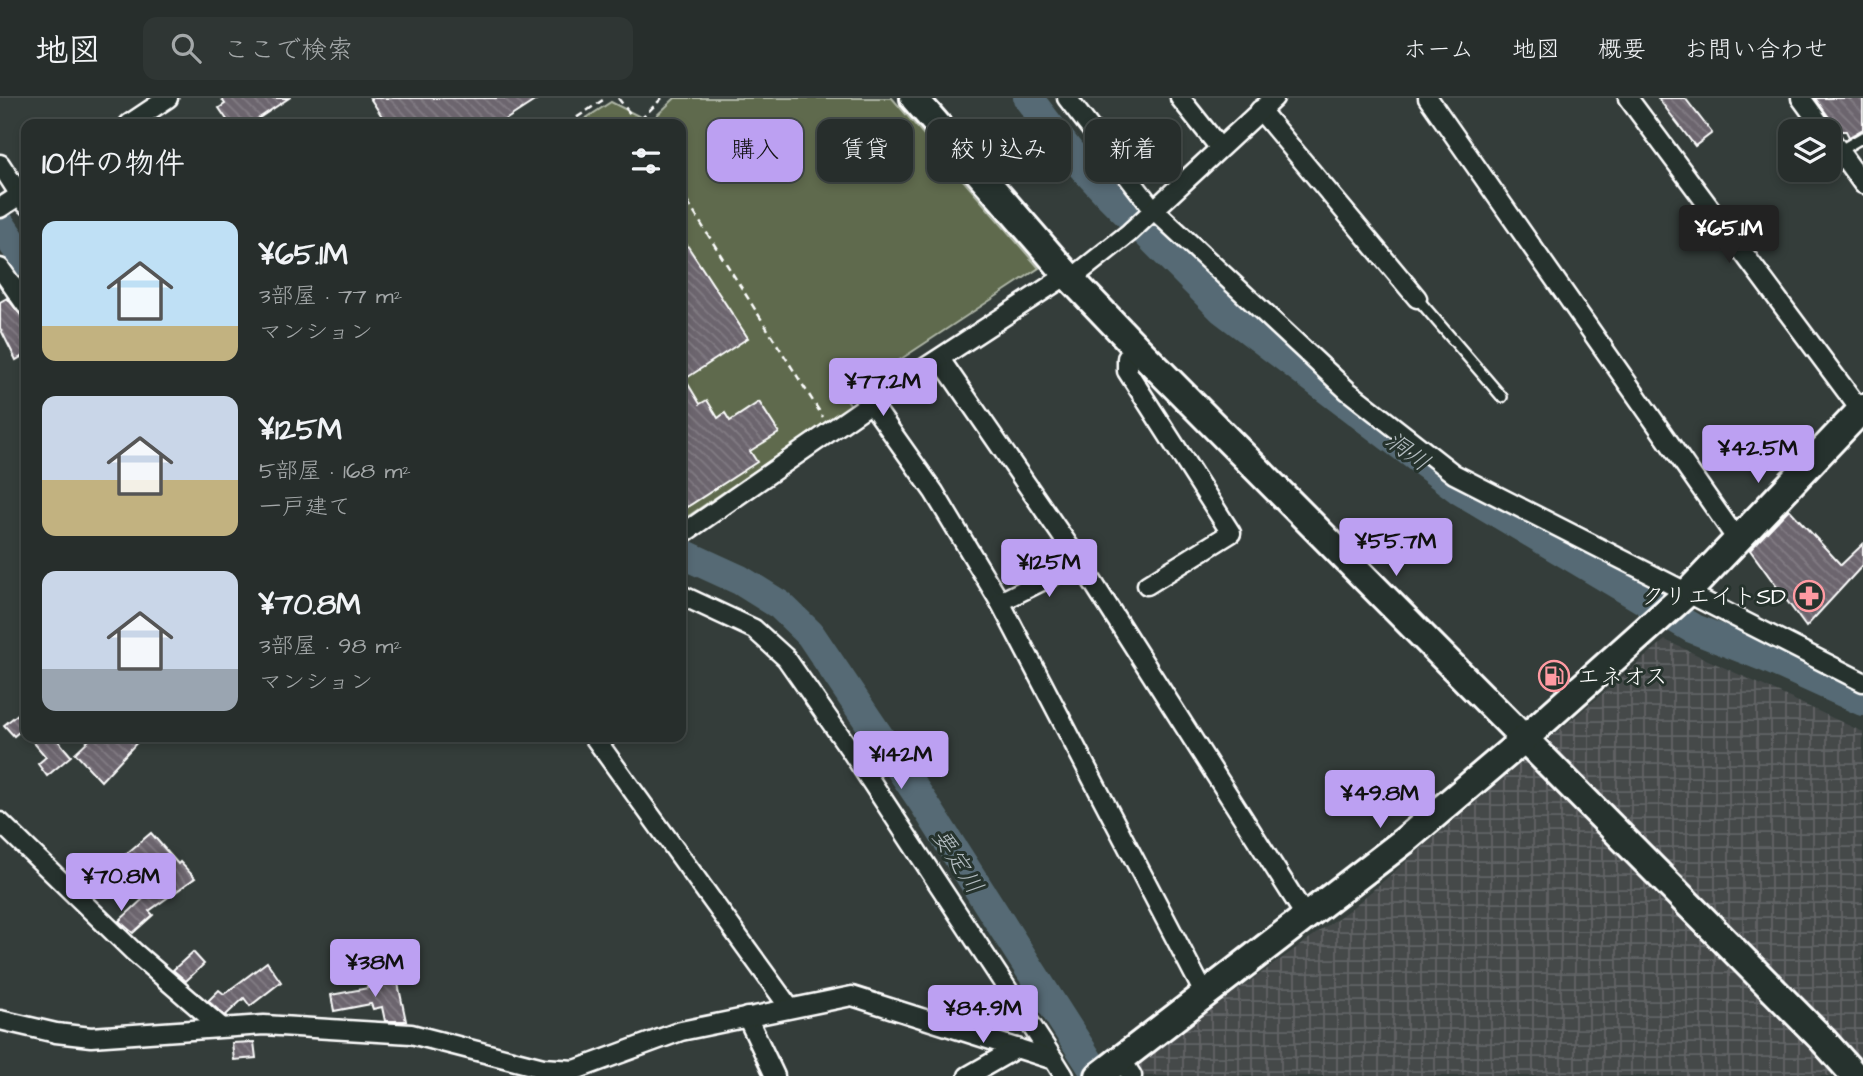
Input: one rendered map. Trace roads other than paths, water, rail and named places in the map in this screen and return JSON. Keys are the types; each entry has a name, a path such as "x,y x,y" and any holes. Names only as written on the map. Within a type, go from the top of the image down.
{"street":[{"path":"136,119 168,98"},
{"path":"914,98 1069,277 1136,347 1523,740 1698,913 1855,1076"},
{"path":"1067,98 1150,212 1348,391 1454,474 1863,682"},
{"path":"1180,98 1219,147"},
{"path":"1428,98 1738,541"},
{"path":"1099,1076 1126,1068 1205,995 1404,841 1523,740 1686,594 1862,411 1628,98"},
{"path":"1801,98 1816,119"},
{"path":"686,531 871,403 1069,277 1129,233 1267,104 1417,298"},
{"path":"1841,154 1863,184"},
{"path":"0,164 16,200"},
{"path":"0,268 21,298"},
{"path":"1136,347 1127,358 1127,371 1231,533 1147,585"},
{"path":"940,359 1080,562 1306,917"},
{"path":"871,403 934,492 1000,602 1205,995"},
{"path":"1000,602 1080,562"},
{"path":"686,597 754,629 786,658 851,751 1064,1076"},
{"path":"598,742 789,1007"},
{"path":"0,822 134,952 220,1027"},
{"path":"0,1020 56,1033 91,1037 264,1025 411,1034 543,1068 575,1070 681,1031 852,996 1054,1060"},
{"path":"747,1017 775,1076"},
{"path":"968,1076 1017,1048"}],"lane":[{"path":"1841,142 1863,136"},
{"path":"1417,298 1502,397"}],"waterway":[{"name":"洞川","path":"1028,98 1070,153 1222,309 1460,490 1692,628 1768,658 1863,701"},
{"name":"要定川","path":"0,224 21,255"},
{"name":"要定川","path":"686,555 740,580 780,605 810,634 925,805 1098,1076"}],"place":[{"name":"クリエイトSD","path":"1809,596"},
{"name":"エネオス","path":"1554,676"}]}
